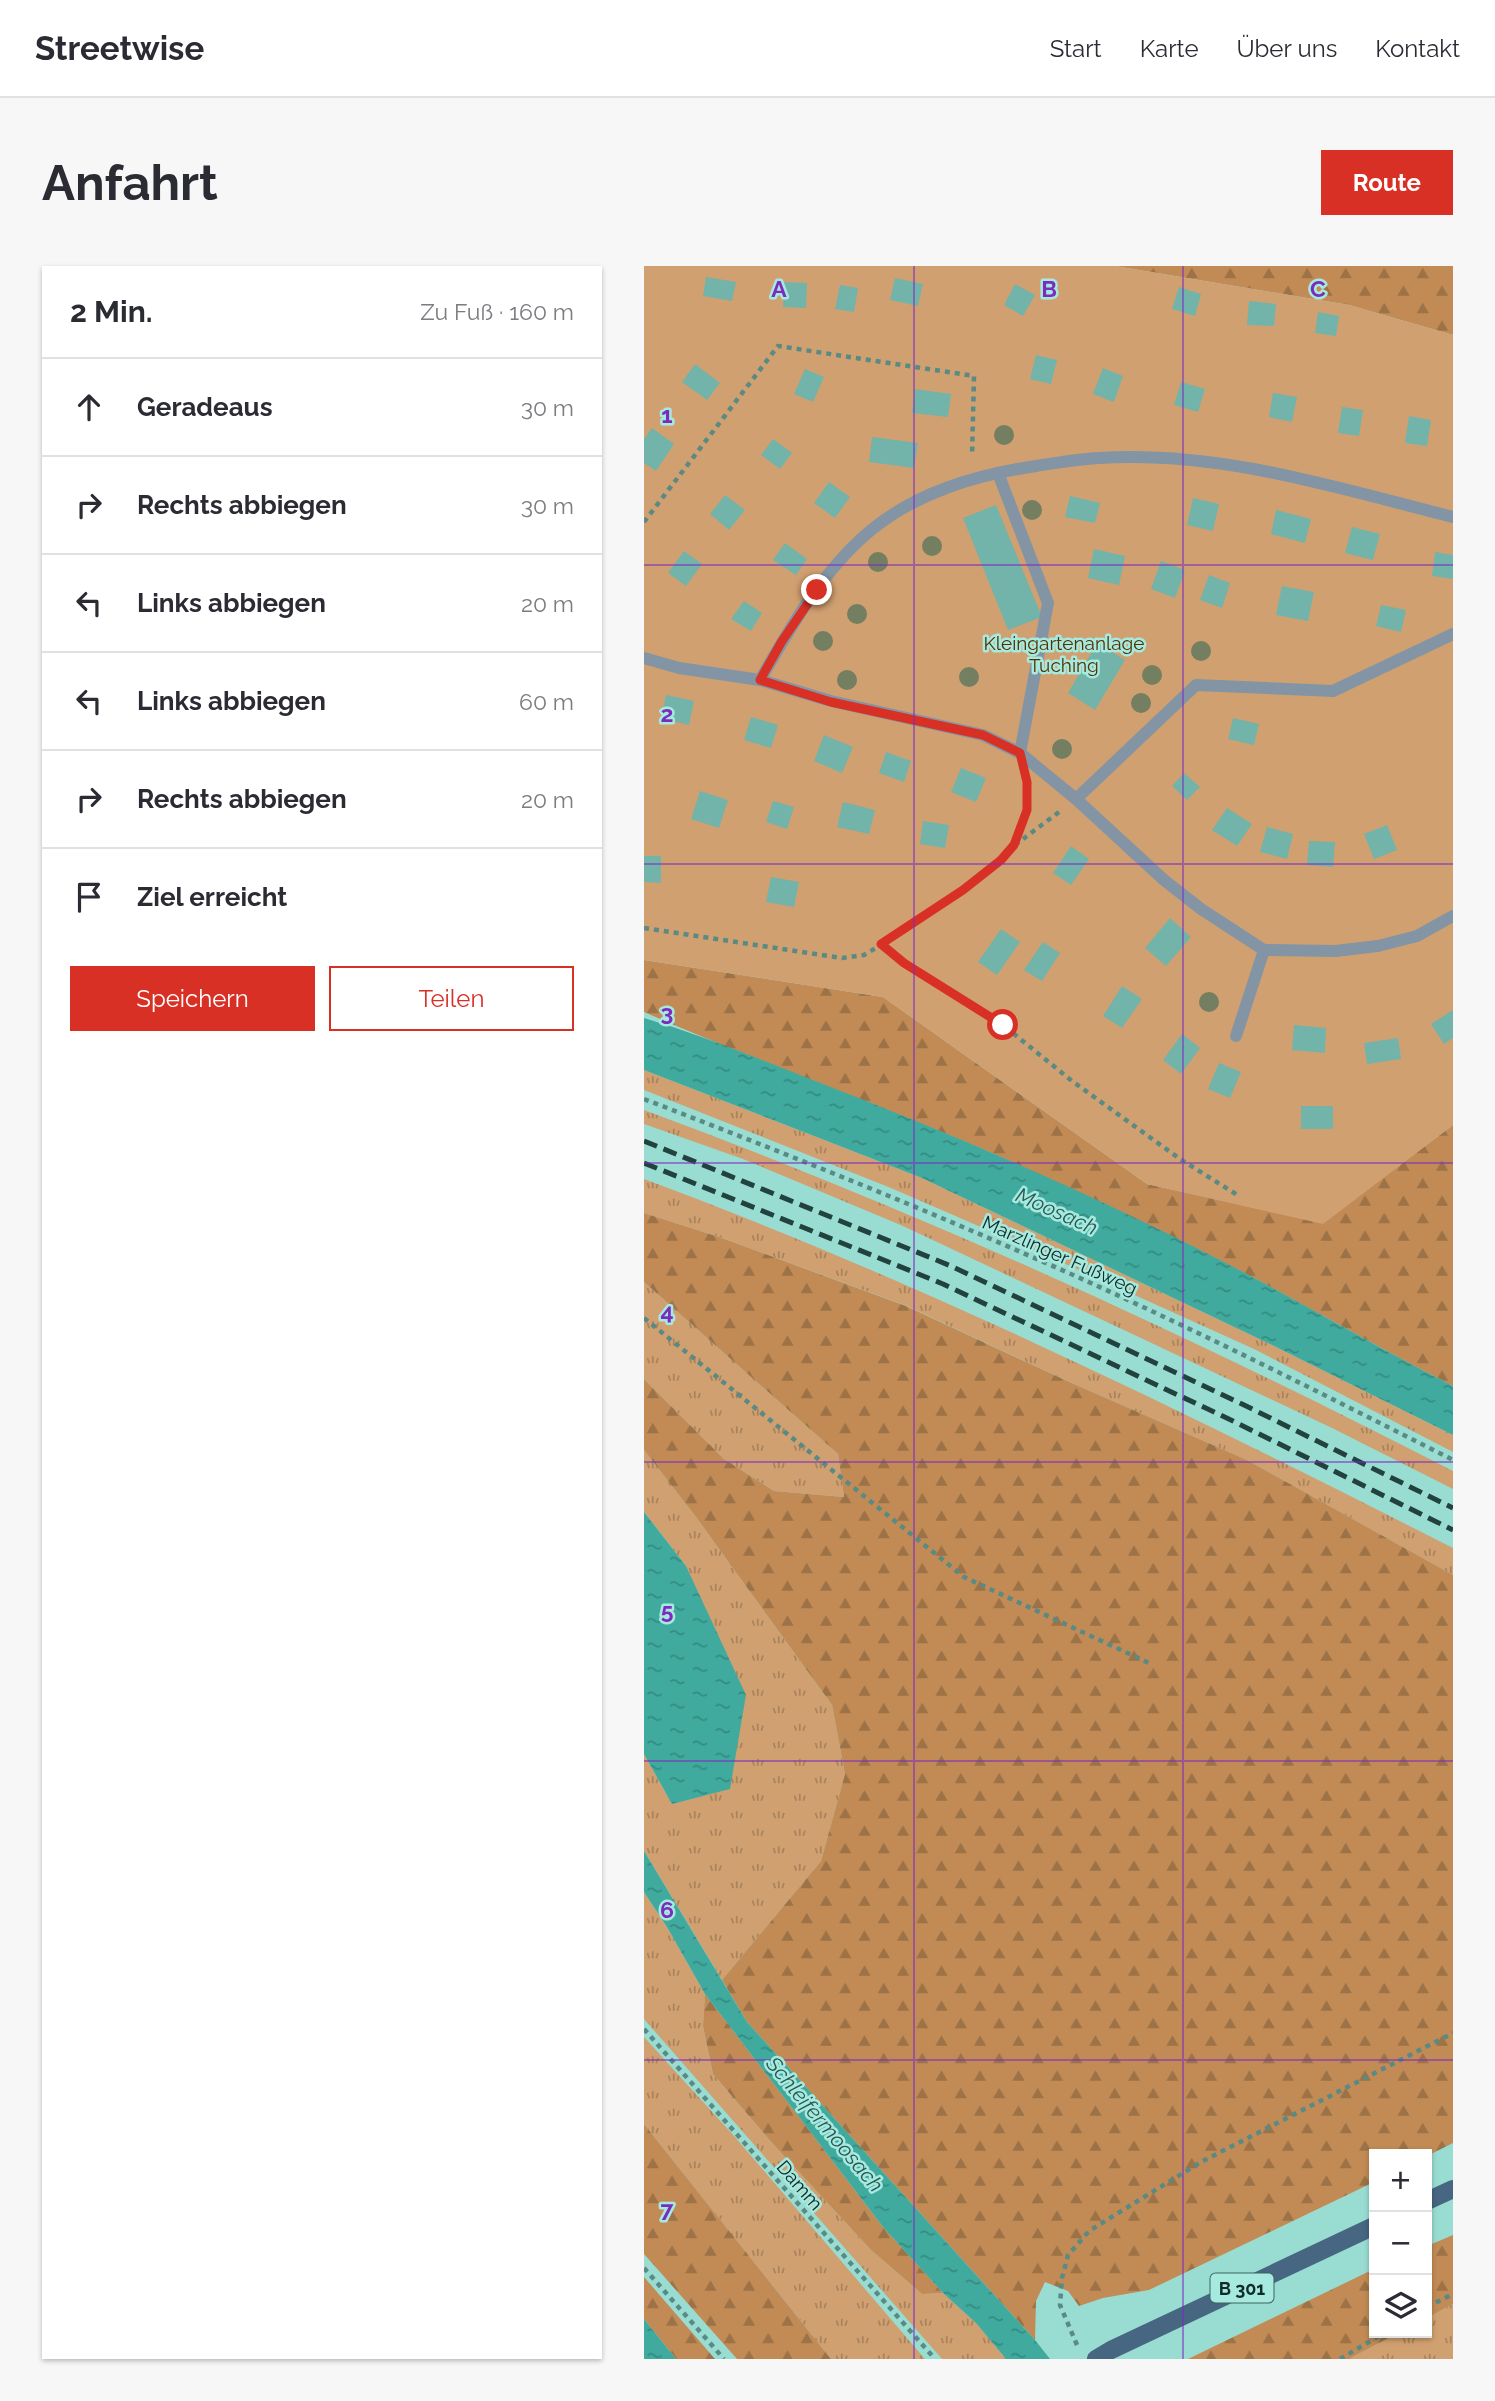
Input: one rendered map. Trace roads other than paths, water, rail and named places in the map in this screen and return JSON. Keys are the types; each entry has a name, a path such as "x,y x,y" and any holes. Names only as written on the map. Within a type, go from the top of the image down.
{"main road":[{"path":"1432,2199 1453,2189"},
{"name":"B 301","path":"1103,2355 1369,2228"}],"lane":[{"path":"760,680 782,641 842,558 898,511 936,491 966,480 1098,457 1168,458 1266,470 1453,517"},
{"path":"998,473 1048,603 1020,753"},
{"path":"1076,799 1196,685 1333,691 1453,634"},
{"path":"644,658 679,668 760,680 831,702 983,735 1020,753 1076,799 1164,880 1200,909 1264,950 1335,951 1378,946 1417,936 1453,916"},
{"path":"1236,1036 1264,950"}],"water":[{"name":"Moosach","path":"644,1018 734,1049 974,1145 1123,1212 1220,1260 1453,1386 1453,1435 1272,1345 922,1178 644,1070"},
{"path":"644,1512 686,1566 746,1695 730,1789 672,1804 644,1754"},
{"name":"Schleifermoosach","path":"644,1851 747,2022 1050,2359 1006,2359 976,2323 943,2293 883,2227 705,1994 644,1892"},
{"path":"644,2319 676,2359 644,2359"}],"railway":[{"path":"644,1141 951,1266 1453,1508"},
{"path":"644,1163 943,1284 1233,1421 1453,1530"}],"park label":[{"name":"Kleingartenanlage Tuching","path":"1064,654"}]}
